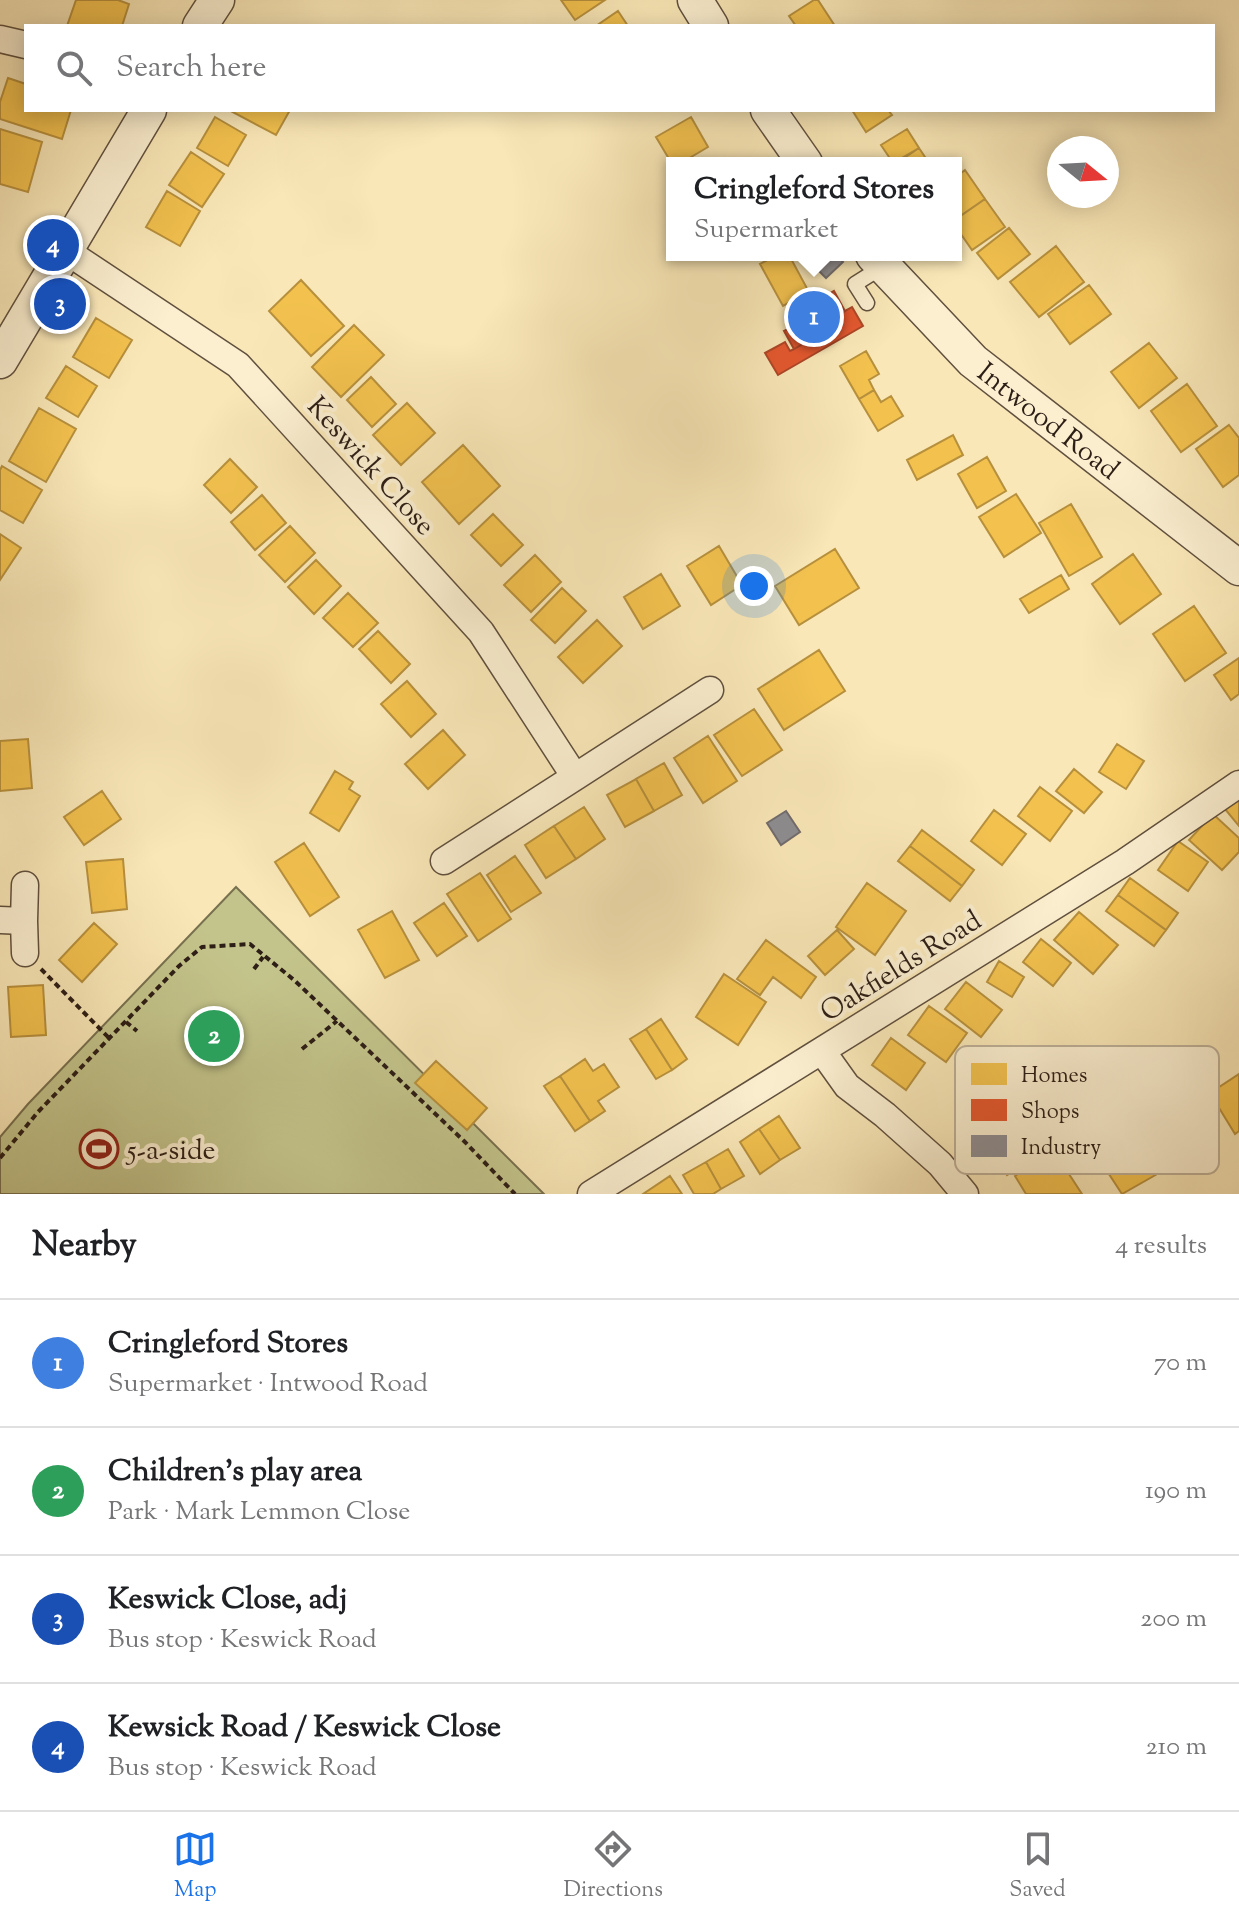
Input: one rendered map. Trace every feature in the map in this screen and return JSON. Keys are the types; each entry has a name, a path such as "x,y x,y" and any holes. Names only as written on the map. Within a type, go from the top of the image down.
{"street":[{"path":"201,24 217,0"},
{"path":"695,0 710,24"},
{"path":"0,39 24,45"},
{"path":"0,361 148,112"},
{"path":"769,112 801,157"},
{"name":"Keswick Close","path":"66,251 238,365 481,632 575,777"},
{"name":"Intwood Road","path":"878,261 973,361 1239,568"},
{"path":"444,861 710,690"},
{"name":"Oakfields Road","path":"591,1194 1125,862 1239,784"},
{"path":"25,885 12,920 25,953"},
{"path":"822,1051 847,1086 940,1164 965,1194"}],"lane":[{"path":"867,303 855,284 878,261"}],"path":[{"path":"0,1158 38,1112 179,966 202,947 250,944 294,980 464,1141 515,1194"},
{"path":"25,953 110,1039"},
{"path":"254,969 263,957"},
{"path":"302,1049 337,1021"},
{"path":"126,1022 137,1031"}],"green space":[{"path":"236,887 544,1194 0,1194 0,1137"}],"building: Homes":[{"path":"76,0 118,0 129,4 123,24 68,24"},
{"path":"561,0 605,0 575,20"},
{"path":"818,0 834,24 795,24 789,16"},
{"path":"618,11 627,24 599,24"},
{"path":"8,78 24,83 24,112 70,112 62,139 0,119 0,102"},
{"path":"233,112 289,112 276,135"},
{"path":"853,112 890,112 892,115 866,132"},
{"path":"215,117 246,135 228,166 197,148"},
{"path":"691,117 708,147 691,157 668,157 656,137"},
{"path":"0,129 42,142 28,192 0,184"},
{"path":"907,129 919,148 903,157 889,157 881,145"},
{"path":"919,148 925,157 906,157"},
{"path":"191,152 224,174 202,207 169,185"},
{"path":"965,170 985,199 962,215 962,172"},
{"path":"167,191 200,211 180,246 146,227"},
{"path":"985,199 1005,227 972,250 962,236 962,215"},
{"path":"1009,228 1030,254 998,279 977,253"},
{"path":"1056,246 1084,282 1039,317 1010,282"},
{"path":"766,261 792,261 809,292 783,306 760,264"},
{"path":"301,280 344,326 311,356 269,311"},
{"path":"1089,285 1111,314 1070,344 1048,314"},
{"path":"96,318 132,340 109,378 73,357"},
{"path":"354,325 384,355 341,397 312,367"},
{"path":"1149,343 1177,378 1139,408 1111,372"},
{"path":"866,351 879,374 869,380 874,390 859,399 840,366"},
{"path":"66,366 97,386 78,417 46,398"},
{"path":"371,377 396,404 372,427 347,400"},
{"path":"1187,384 1217,426 1181,452 1151,411"},
{"path":"874,390 881,402 891,396 903,416 878,431 859,399"},
{"path":"407,403 435,433 401,465 373,435"},
{"path":"39,408 76,429 46,482 9,461"},
{"path":"1229,425 1239,438 1239,475 1223,487 1196,449"},
{"path":"953,435 963,455 917,480 907,460"},
{"path":"463,445 500,486 459,524 422,482"},
{"path":"987,457 1006,491 977,508 958,474"},
{"path":"230,459 257,487 231,513 204,485"},
{"path":"2,466 42,490 23,523 0,510"},
{"path":"1016,494 1041,533 1004,557 979,517"},
{"path":"262,495 286,523 255,550 231,522"},
{"path":"1071,504 1102,557 1069,576 1039,523"},
{"path":"493,514 523,545 501,566 471,535"},
{"path":"290,526 315,553 285,582 259,555"},
{"path":"0,534 21,548 0,580"},
{"path":"719,546 742,585 711,605 687,566"},
{"path":"835,549 859,588 799,625 775,586"},
{"path":"1133,554 1161,594 1120,624 1092,584"},
{"path":"535,555 561,582 531,612 504,585"},
{"path":"316,560 341,586 314,614 288,587"},
{"path":"661,574 680,606 643,629 624,597"},
{"path":"1061,575 1069,589 1029,613 1020,599"},
{"path":"562,588 586,611 555,643 531,620"},
{"path":"348,593 378,623 353,647 323,618"},
{"path":"1194,606 1226,653 1185,681 1153,634"},
{"path":"597,620 622,646 583,683 558,657"},
{"path":"378,631 410,664 391,683 359,649"},
{"path":"819,650 845,691 784,730 758,689"},
{"path":"1239,658 1239,694 1231,700 1214,675"},
{"path":"407,681 436,714 411,737 381,704"},
{"path":"754,709 782,750 742,776 714,735"},
{"path":"443,730 465,755 428,789 405,764"},
{"path":"708,736 737,781 703,803 674,758"},
{"path":"28,739 32,788 0,791 0,741"},
{"path":"1117,744 1144,761 1126,789 1099,772"},
{"path":"664,763 682,795 654,811 636,779"},
{"path":"1074,769 1102,792 1084,813 1056,791"},
{"path":"335,771 353,782 349,789 360,796 339,831 310,813"},
{"path":"636,779 654,811 625,827 607,795"},
{"path":"1040,787 1072,811 1050,841 1018,816"},
{"path":"102,791 121,819 84,845 64,817"},
{"path":"1239,797 1239,826 1225,809"},
{"path":"584,807 605,839 576,859 554,826"},
{"path":"994,810 1026,834 1002,865 971,841"},
{"path":"1213,814 1239,838 1239,852 1222,870 1189,840"},
{"path":"554,826 576,859 546,878 525,845"},
{"path":"922,830 974,870 962,886 910,846"},
{"path":"1178,841 1208,862 1188,891 1158,870"},
{"path":"304,843 339,897 310,916 275,862"},
{"path":"910,846 962,886 950,901 898,861"},
{"path":"515,856 541,893 511,912 487,875"},
{"path":"123,859 127,909 92,913 86,862"},
{"path":"480,873 511,919 478,941 447,894"},
{"path":"1130,878 1178,913 1166,930 1118,895"},
{"path":"867,883 906,911 875,955 836,927"},
{"path":"1118,895 1166,930 1154,946 1106,911"},
{"path":"444,903 467,936 437,956 414,923"},
{"path":"392,911 419,960 385,978 358,930"},
{"path":"1079,912 1118,945 1093,974 1054,940"},
{"path":"94,923 117,944 82,982 59,960"},
{"path":"837,930 854,949 825,975 808,956"},
{"path":"1041,939 1071,963 1053,986 1023,962"},
{"path":"766,940 816,977 801,998 773,977 760,995 737,979"},
{"path":"999,961 1024,977 1012,997 987,982"},
{"path":"724,974 766,1002 738,1045 696,1017"},
{"path":"966,982 1002,1010 981,1037 945,1009"},
{"path":"43,985 46,1035 11,1037 8,987"},
{"path":"929,1006 967,1033 946,1062 908,1035"},
{"path":"661,1019 687,1059 672,1070 646,1029"},
{"path":"646,1029 672,1070 656,1079 630,1039"},
{"path":"891,1038 925,1063 906,1090 872,1065"},
{"path":"585,1059 593,1071 604,1064 619,1087 598,1101 605,1111 590,1121 560,1076"},
{"path":"436,1061 487,1108 467,1130 415,1083"},
{"path":"1239,1074 1239,1131 1235,1134 1219,1108 1219,1087"},
{"path":"560,1076 590,1121 575,1131 544,1086"},
{"path":"779,1116 800,1148 780,1160 759,1129"},
{"path":"759,1129 780,1160 760,1174 740,1142"},
{"path":"728,1149 744,1176 721,1189 706,1162"},
{"path":"706,1162 721,1189 713,1194 694,1194 683,1175"},
{"path":"1069,1174 1082,1194 1026,1194 1015,1176"},
{"path":"1109,1174 1157,1174 1122,1194"},
{"path":"670,1176 682,1194 643,1194"}],"building: Shops":[{"path":"834,291 845,311 814,328 818,335 794,349 784,331 798,324 790,310 806,301 808,306"},
{"path":"852,307 863,326 778,375 765,353 785,342 790,351 794,349 818,335 814,328"}],"building: Industry":[{"path":"815,261 843,262 826,278 812,264"},
{"path":"786,811 800,832 781,845 767,823"}],"place":[{"name":"Kewsick Road / Keswick Close","path":"53,245"},
{"name":"Keswick Close, adj","path":"60,304"},
{"name":"Cringleford Stores","path":"814,317"},
{"name":"Children’s play area","path":"214,1036"},
{"name":"5-a-side","path":"99,1149"}]}
